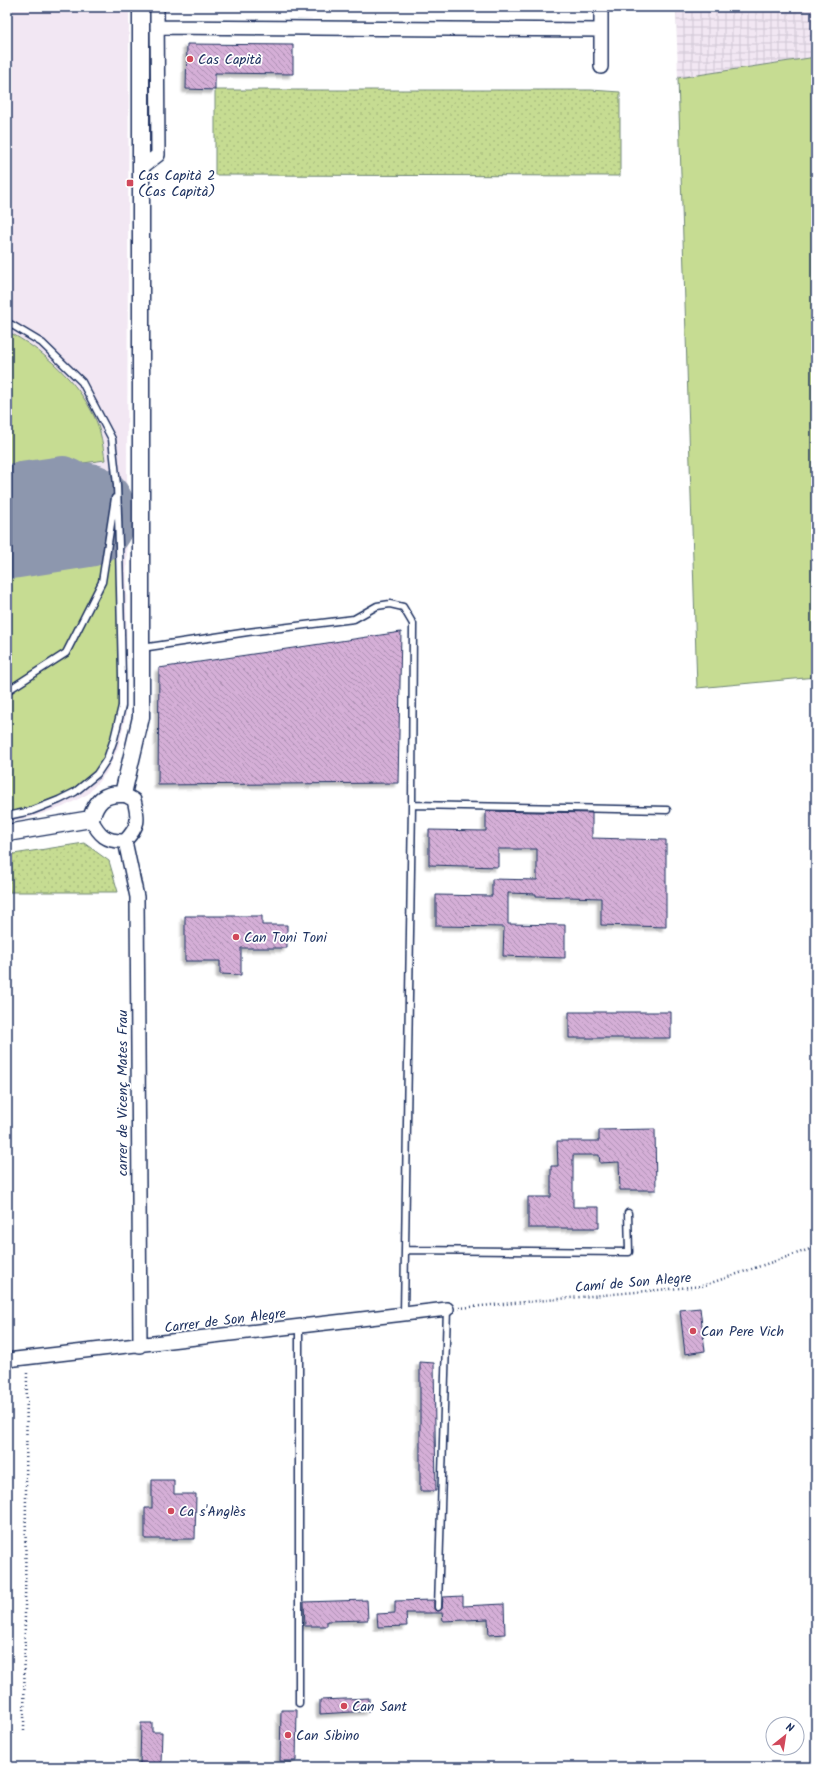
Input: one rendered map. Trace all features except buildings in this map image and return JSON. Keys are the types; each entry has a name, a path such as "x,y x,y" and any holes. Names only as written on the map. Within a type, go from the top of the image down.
{"street":[{"path":"122,794 141,717 141,7"},
{"path":"141,168 158,154 157,7"},
{"path":"601,7 601,67"},
{"path":"157,27 601,30"},
{"path":"112,793 122,794 134,800 139,817 134,830 125,841 112,842 97,831 91,819 94,807 103,798 112,793"},
{"path":"7,833 91,819"},
{"name":"carrer de Vicenç Mates Frau","path":"125,841 137,897 140,1346"},
{"name":"Carrer de Son Alegre","path":"7,1360 140,1346 447,1309"}],"lane":[{"path":"7,324 12,325 42,343 82,382 112,439 117,485 122,676 122,706 114,739 107,759 97,774 75,792 59,800 32,811 7,816"},
{"path":"7,691 66,652 102,582 117,485"},
{"path":"140,649 248,632 354,619 377,606 390,604 403,608 413,624 412,805 404,1314"},
{"path":"412,805 667,810"},
{"path":"405,1250 629,1252 628,1213"},
{"path":"438,1607 447,1309"},
{"path":"299,1327 299,1703"}],"path":[{"name":"Camí de Son Alegre","path":"447,1309 702,1286 816,1247"},
{"path":"24,1730 27,1358"}],"shaded area":[{"path":"7,7 129,7 126,715 118,748 106,773 88,794 63,807 29,818 7,821"},
{"path":"676,7 816,7 816,57 678,78"}],"green space":[{"path":"816,57 816,677 697,688 678,78"},
{"path":"215,90 591,90 620,92 620,176 215,175"},
{"path":"7,331 34,347 46,357 79,391 88,404 97,423 102,439 105,460 11,473 7,476"},
{"path":"114,539 121,601 122,676 114,739 97,774 75,792 31,811 7,815 7,556"},
{"path":"84,843 109,861 118,892 7,892 7,855"}],"taxiway":[{"path":"7,490 14,484 63,477 72,482 79,489 84,497 85,506 84,515 74,530 57,537 42,536 7,526"}],"runway":[{"path":"7,527 84,515"}],"place":[{"name":"Cas Capità","path":"190,59"},
{"name":"Cas Capità 2 (Cas Capità)","path":"130,183"},
{"name":"Can Toni Toni","path":"236,937"},
{"name":"Can Pere Vich","path":"693,1331"},
{"name":"Ca s'Anglès","path":"171,1511"},
{"name":"Can Sant","path":"344,1706"},
{"name":"Can Sibino","path":"288,1735"}]}
